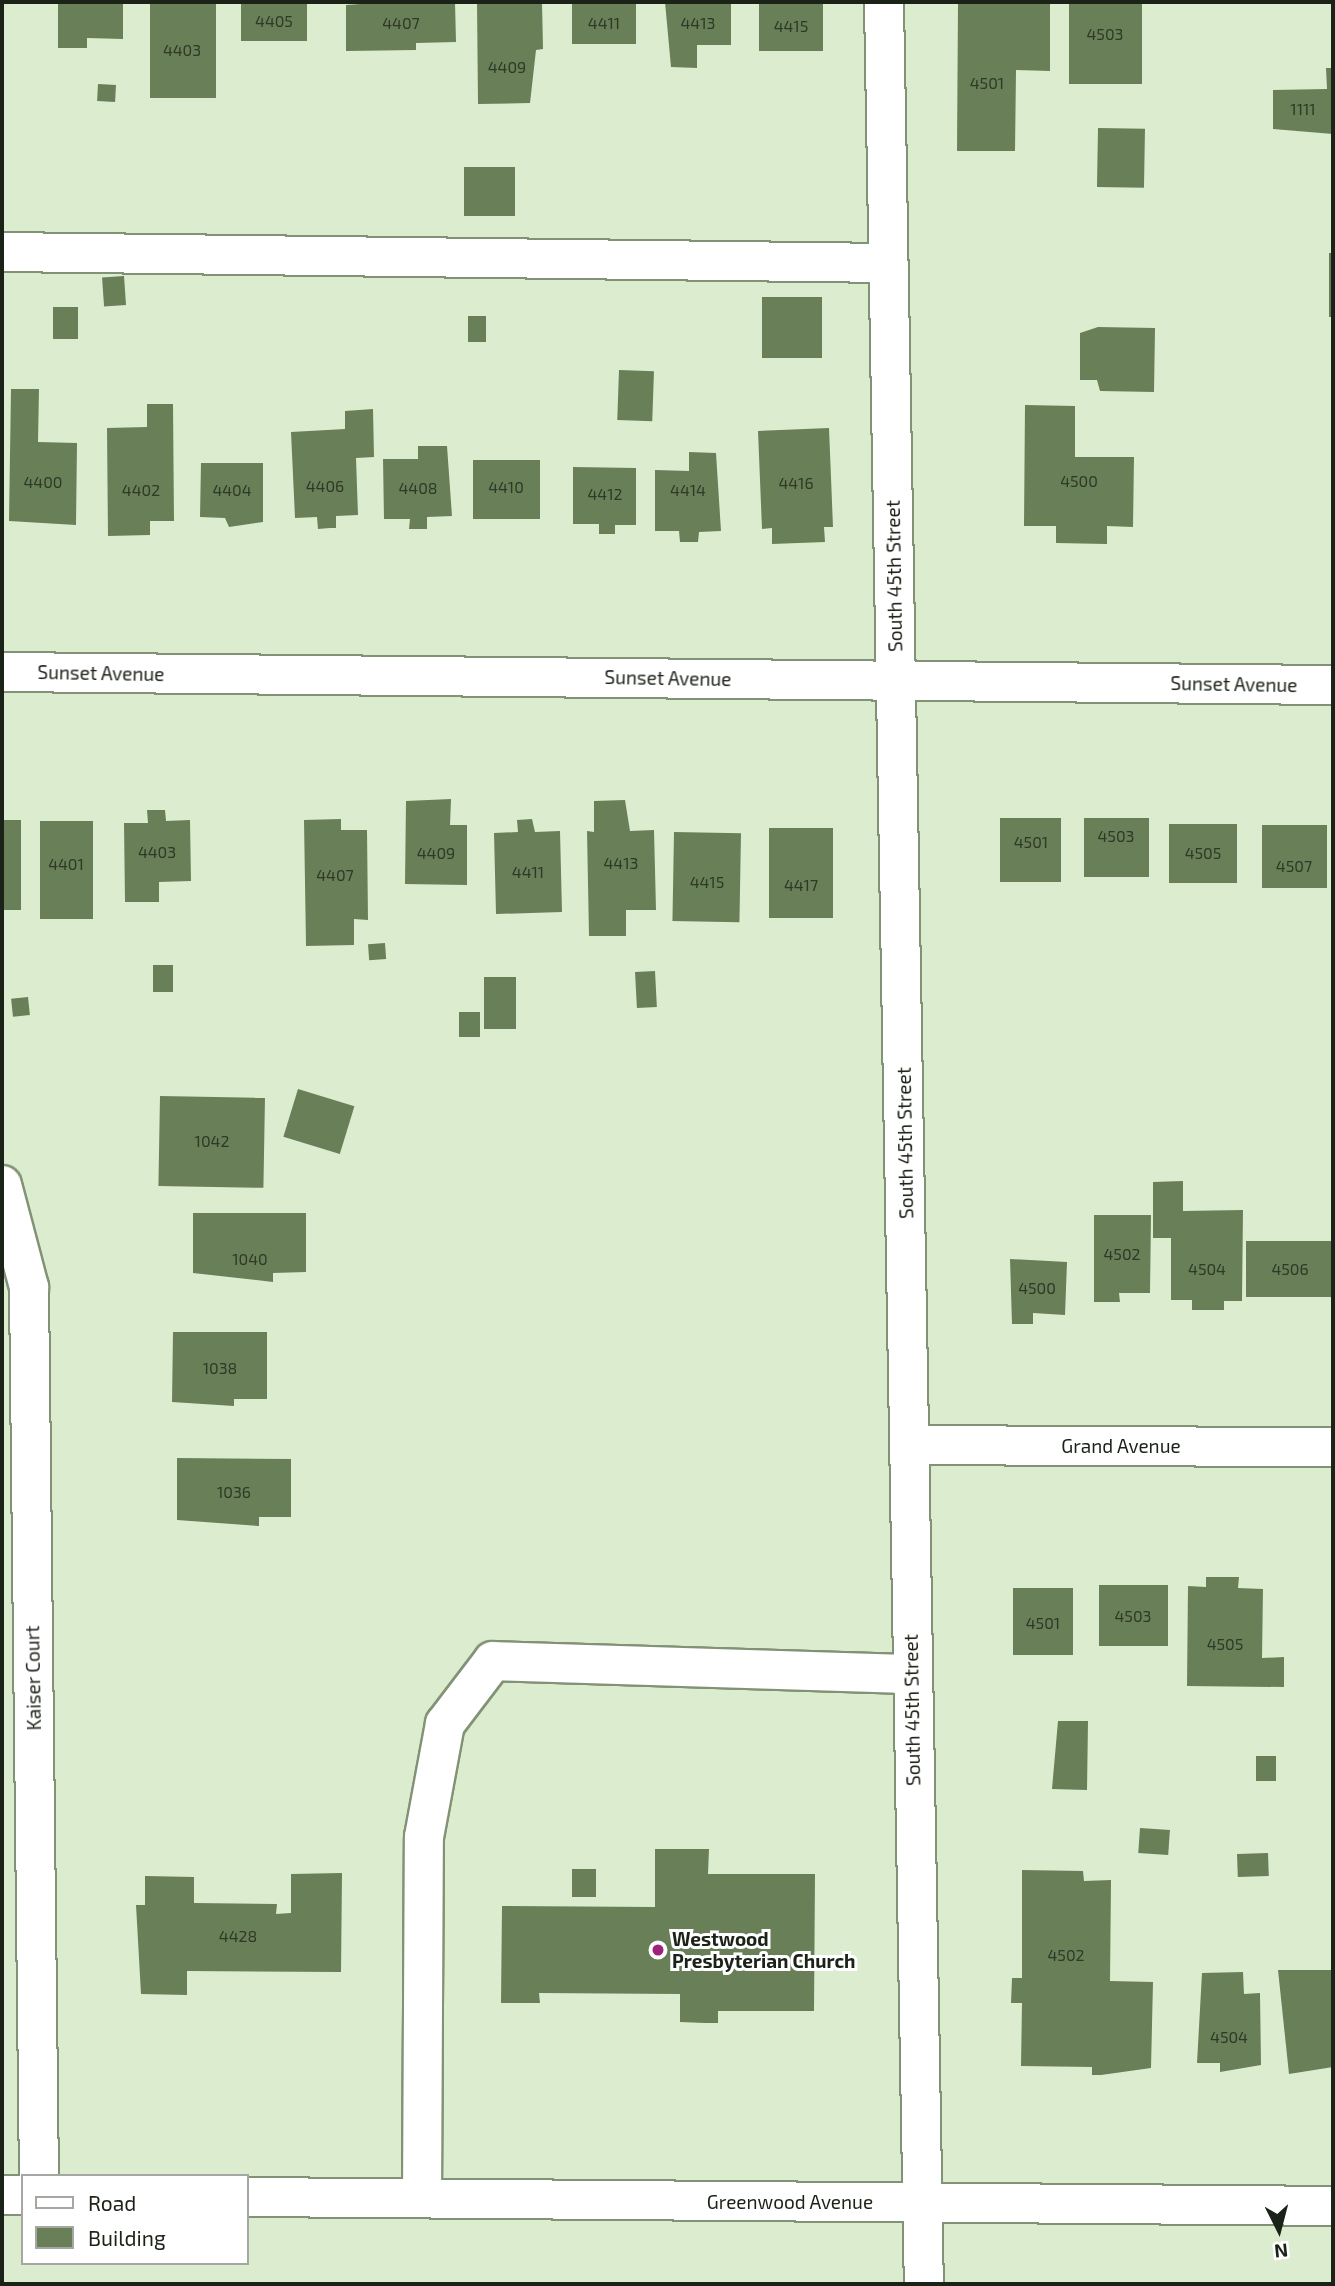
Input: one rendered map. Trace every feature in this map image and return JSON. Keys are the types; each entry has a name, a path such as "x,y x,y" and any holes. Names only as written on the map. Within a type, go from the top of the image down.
{"street":[{"name":"South 45th Street","path":"884,2 924,2284"},
{"path":"2,252 888,263"},
{"name":"Sunset Avenue","path":"2,672 1333,685"},
{"name":"Kaiser Court","path":"2,1185 29,1287 39,2174"},
{"name":"Grand Avenue","path":"909,1444 1333,1447"},
{"path":"422,2199 424,1837 445,1724 493,1661 912,1674"},
{"path":"2,2195 21,2195"},
{"name":"Greenwood Avenue","path":"248,2197 1333,2206"}],"building":[{"path":"58,2 123,2 123,39 87,38 87,48 58,48"},
{"path":"150,2 216,2 216,98 150,98"},
{"path":"241,2 307,2 307,41 241,41"},
{"path":"455,2 456,42 416,43 416,50 346,51 346,5"},
{"path":"477,2 542,2 543,49 536,50 530,103 478,104"},
{"path":"572,2 636,2 636,44 572,44"},
{"path":"665,2 731,2 731,45 697,45 697,68 671,67"},
{"path":"759,2 823,2 823,51 759,51"},
{"path":"958,2 1050,2 1050,71 1016,70 1015,151 957,151"},
{"path":"1069,2 1142,2 1142,84 1069,84"},
{"path":"1326,68 1333,68 1333,134 1273,129 1273,90 1327,89"},
{"path":"98,84 116,85 115,102 97,101"},
{"path":"1098,128 1145,129 1144,188 1097,187"},
{"path":"464,167 515,167 515,216 464,216"},
{"path":"1329,253 1333,253 1333,317 1329,317"},
{"path":"124,276 126,305 104,306 102,278"},
{"path":"762,297 822,297 822,358 762,358"},
{"path":"53,307 78,307 78,339 53,339"},
{"path":"468,316 486,316 486,342 468,342"},
{"path":"1098,327 1155,328 1154,392 1100,391 1097,380 1080,380 1080,333"},
{"path":"619,370 654,371 652,421 617,420"},
{"path":"11,389 39,389 38,442 77,443 76,525 9,521"},
{"path":"147,404 173,404 174,521 150,521 150,535 108,536 107,428 147,427"},
{"path":"1025,405 1075,406 1075,457 1134,457 1133,527 1107,526 1107,544 1056,543 1056,526 1024,526"},
{"path":"373,409 374,457 356,458 358,515 336,516 336,528 318,529 317,517 295,518 291,432 345,429 345,411"},
{"path":"829,428 833,527 824,527 825,542 772,544 772,528 762,529 758,431"},
{"path":"418,446 447,446 452,516 427,517 427,529 409,529 410,519 384,519 383,459 418,459"},
{"path":"689,452 716,453 721,531 699,532 698,542 680,542 679,531 655,531 655,470 689,471"},
{"path":"473,460 540,460 540,519 473,519"},
{"path":"201,463 263,463 263,522 229,527 225,518 200,517"},
{"path":"573,467 636,468 636,525 615,525 615,534 599,534 599,524 573,524"},
{"path":"451,799 450,825 467,825 467,885 405,884 406,801"},
{"path":"625,800 630,831 654,830 656,910 626,910 626,936 589,936 587,831 594,832 594,801"},
{"path":"147,810 165,810 166,821 190,820 191,881 159,882 159,902 125,902 124,823 148,823"},
{"path":"1000,818 1061,818 1061,882 1000,882"},
{"path":"1084,818 1149,818 1149,877 1084,877"},
{"path":"341,819 341,830 367,830 368,920 354,919 354,945 306,946 304,820"},
{"path":"532,819 535,832 560,831 562,912 496,914 494,833 518,832 517,820"},
{"path":"2,820 21,820 21,910 2,910"},
{"path":"40,821 93,821 93,919 40,919"},
{"path":"1169,824 1237,824 1237,883 1169,883"},
{"path":"1262,825 1327,825 1327,888 1262,888"},
{"path":"769,828 833,828 833,918 769,918"},
{"path":"674,832 741,833 739,922 672,921"},
{"path":"385,943 386,959 369,960 368,944"},
{"path":"153,965 173,965 173,992 153,992"},
{"path":"655,971 657,1007 637,1008 635,972"},
{"path":"484,977 516,977 516,1029 484,1029"},
{"path":"28,997 30,1015 13,1017 11,999"},
{"path":"459,1012 480,1012 480,1037 459,1037"},
{"path":"298,1089 354,1106 340,1154 283,1137"},
{"path":"160,1096 265,1098 263,1188 158,1186"},
{"path":"1183,1181 1183,1211 1243,1210 1242,1301 1224,1301 1224,1310 1192,1310 1192,1300 1171,1300 1171,1238 1153,1238 1153,1182"},
{"path":"193,1213 306,1213 306,1272 273,1273 273,1282 193,1273"},
{"path":"1094,1215 1151,1215 1150,1293 1119,1293 1120,1302 1094,1302"},
{"path":"1246,1241 1333,1241 1333,1297 1246,1297"},
{"path":"1010,1259 1067,1262 1065,1315 1033,1313 1033,1324 1012,1324"},
{"path":"173,1332 267,1332 267,1399 234,1399 234,1406 172,1402"},
{"path":"177,1458 291,1459 291,1517 259,1517 259,1526 177,1520"},
{"path":"1206,1577 1239,1577 1238,1588 1263,1589 1262,1658 1284,1657 1284,1687 1187,1686 1188,1586 1206,1587"},
{"path":"1099,1585 1168,1585 1168,1646 1099,1646"},
{"path":"1013,1588 1073,1588 1073,1655 1013,1655"},
{"path":"1058,1721 1088,1721 1087,1790 1052,1789"},
{"path":"1256,1756 1276,1756 1276,1781 1256,1781"},
{"path":"1140,1828 1170,1830 1168,1855 1138,1853"},
{"name":"Westwood Presbyterian Church","path":"655,1849 709,1849 708,1874 815,1874 814,2011 718,2011 718,2023 705,2023 680,2022 680,1994 539,1993 540,2003 501,2003 502,1906 655,1907"},
{"path":"1268,1853 1269,1876 1238,1877 1237,1854"},
{"path":"572,1869 596,1869 596,1897 572,1897"},
{"path":"1022,1870 1083,1871 1084,1881 1111,1880 1110,1981 1153,1982 1151,2068 1092,2075 1092,2067 1021,2066 1022,2003 1011,2003 1012,1978 1022,1978"},
{"path":"342,1873 341,1972 187,1971 187,1995 141,1994 136,1905 145,1905 145,1876 194,1877 194,1903 277,1904 276,1914 291,1913 291,1874"},
{"path":"1278,1970 1333,1970 1333,2067 1289,2074"},
{"path":"1243,1972 1244,1994 1260,1993 1261,2065 1220,2072 1220,2063 1197,2063 1202,1973"}],"place":[{"name":"Westwood Presbyterian Church","path":"658,1950"}]}
